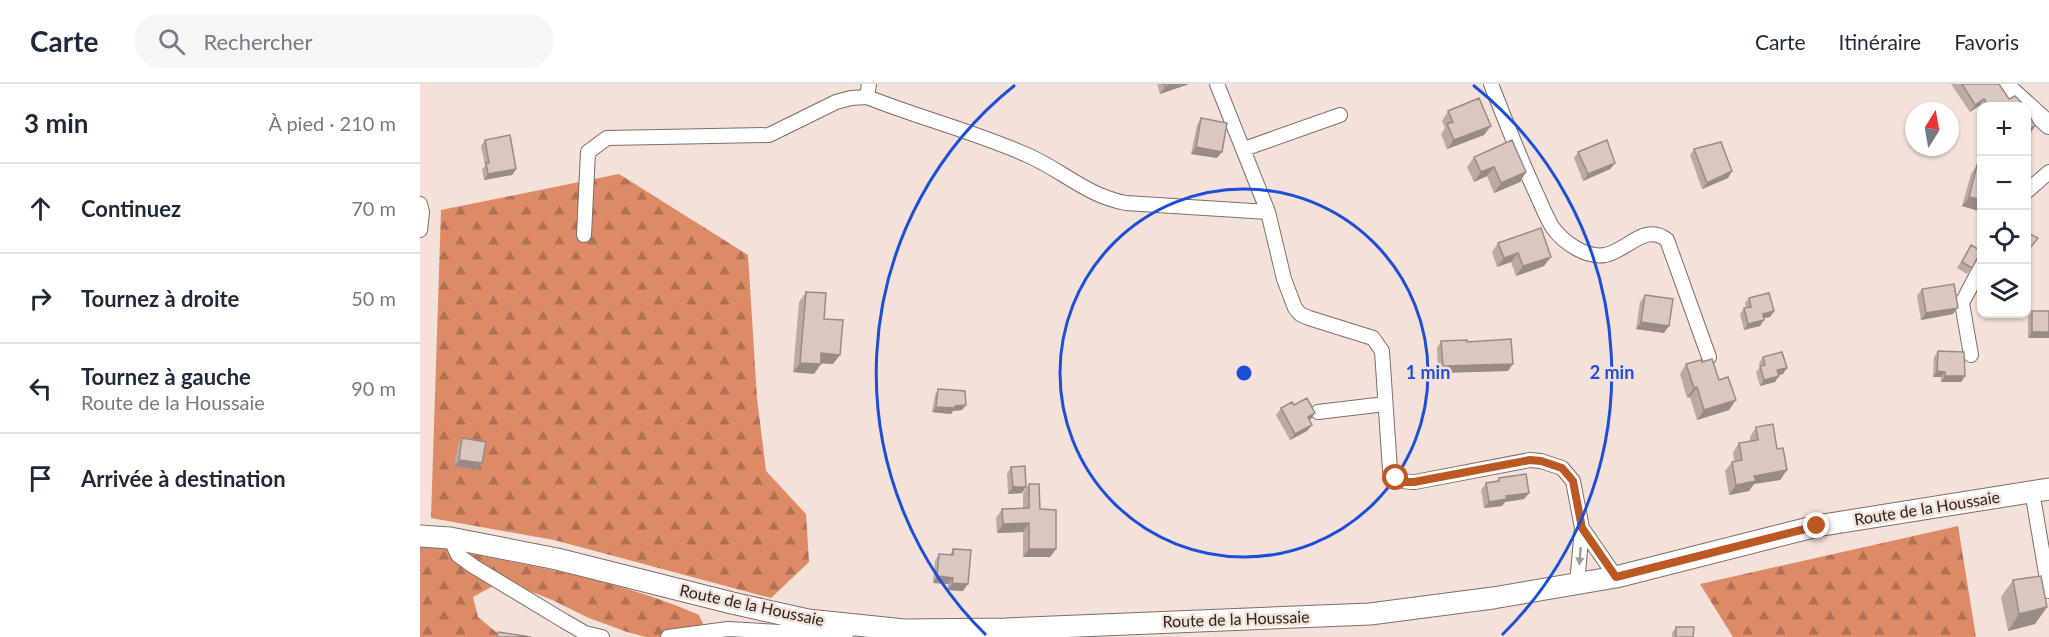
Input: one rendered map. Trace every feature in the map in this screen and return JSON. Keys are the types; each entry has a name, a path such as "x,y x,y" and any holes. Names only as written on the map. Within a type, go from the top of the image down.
{"main road":[{"path":"2004,84 2049,126"},
{"name":"Route de la Houssaie","path":"420,536 450,538 557,559 808,620 904,630 1122,630 1370,614 1577,584 1616,577 1817,526 2041,490"}],"street":[{"path":"1217,84 1268,212 1284,279 1295,308 1300,314 1309,318 1373,338 1382,351 1390,470 1396,478 1405,482 1414,482 1530,460 1562,468 1573,481 1582,528 1577,584"},
{"path":"1491,84 1520,158 1553,228 1576,248 1588,253 1605,255 1649,233 1660,234 1667,240 1709,357"},
{"path":"584,235 588,152 607,138 769,135 836,102 868,90 1029,155 1098,196 1111,200 1126,203 1268,212"},
{"path":"1244,149 1340,115"},
{"path":"2031,188 2049,172"},
{"path":"420,204 422,212 420,230"},
{"path":"1971,355 1962,303 1977,274"},
{"path":"1318,412 1385,404"},
{"path":"2041,490 2049,591"},
{"path":"1582,528 1616,577"},
{"path":"450,538 459,555 473,566 585,633 602,637"},
{"path":"668,637 728,629 818,634 847,632 856,625"}],"green space":[{"path":"619,174 748,255 757,398 766,471 806,514 809,562 771,598 554,540 431,518 441,210"},
{"path":"1958,526 1976,637 1733,637 1700,584"},
{"path":"420,544 562,572 632,590 699,615 708,635 646,637 589,618 532,592 491,587 473,597 478,617 502,637 420,637"}],"building":[{"path":"1962,84 1999,84 2009,99 2015,96 2021,102 1986,102 1984,99 1975,105"},
{"path":"1479,98 1491,126 1454,140 1447,124 1453,122 1448,111"},
{"path":"1201,118 1227,123 1222,152 1196,147"},
{"path":"510,135 516,169 488,174 486,163 489,163 485,140"},
{"path":"1512,140 1526,172 1501,183 1494,167 1481,172 1474,157"},
{"path":"1607,140 1615,163 1588,174 1578,152"},
{"path":"1721,142 1732,171 1707,183 1694,149"},
{"path":"1977,165 1977,199 1969,197"},
{"path":"1541,228 1551,257 1523,266 1518,253 1504,258 1498,243"},
{"path":"2031,234 2038,238 2031,247"},
{"path":"1971,245 1977,249 1977,259 1972,268 1962,262"},
{"path":"1954,284 1958,308 1926,313 1922,289"},
{"path":"806,292 826,293 824,319 843,320 840,355 821,353 821,364 800,363"},
{"path":"1769,293 1774,311 1763,314 1764,320 1748,324 1744,308 1751,307 1749,298"},
{"path":"1645,295 1673,299 1669,326 1641,322"},
{"path":"2032,311 2049,311 2049,332 2032,332"},
{"path":"1511,339 1513,364 1443,366 1441,341"},
{"path":"1938,351 1964,352 1965,376 1945,376 1945,372 1937,371"},
{"path":"1782,352 1787,368 1777,370 1779,376 1764,380 1760,366 1765,365 1763,357"},
{"path":"1712,359 1719,380 1728,377 1736,400 1704,410 1697,387 1694,388 1686,364"},
{"path":"938,389 965,391 966,405 955,406 955,408 936,407"},
{"path":"1307,398 1315,413 1308,417 1312,425 1295,434 1281,408 1292,402 1294,405"},
{"path":"1773,424 1777,449 1783,448 1787,470 1754,476 1756,481 1736,485 1732,462 1742,460 1739,443 1758,440 1756,427"},
{"path":"462,438 486,442 482,463 459,460"},
{"path":"1025,466 1026,487 1013,487 1011,467"},
{"path":"1526,474 1529,493 1506,496 1507,499 1489,502 1486,483 1499,481 1499,478"},
{"path":"1029,484 1039,484 1040,509 1056,510 1056,549 1029,549 1029,523 1003,524 1002,509 1029,508"},
{"path":"953,549 971,550 968,584 952,583 953,578 937,576 939,554 953,555"},
{"path":"2041,576 2047,607 2019,614 2013,580"},
{"path":"1676,627 1694,627 1693,637 1676,637"},
{"path":"498,632 531,637 497,637"}],"route":[{"path":"1396,478 1405,482 1414,482 1530,460 1562,468 1573,481 1582,528 1616,577 1817,526"}]}
